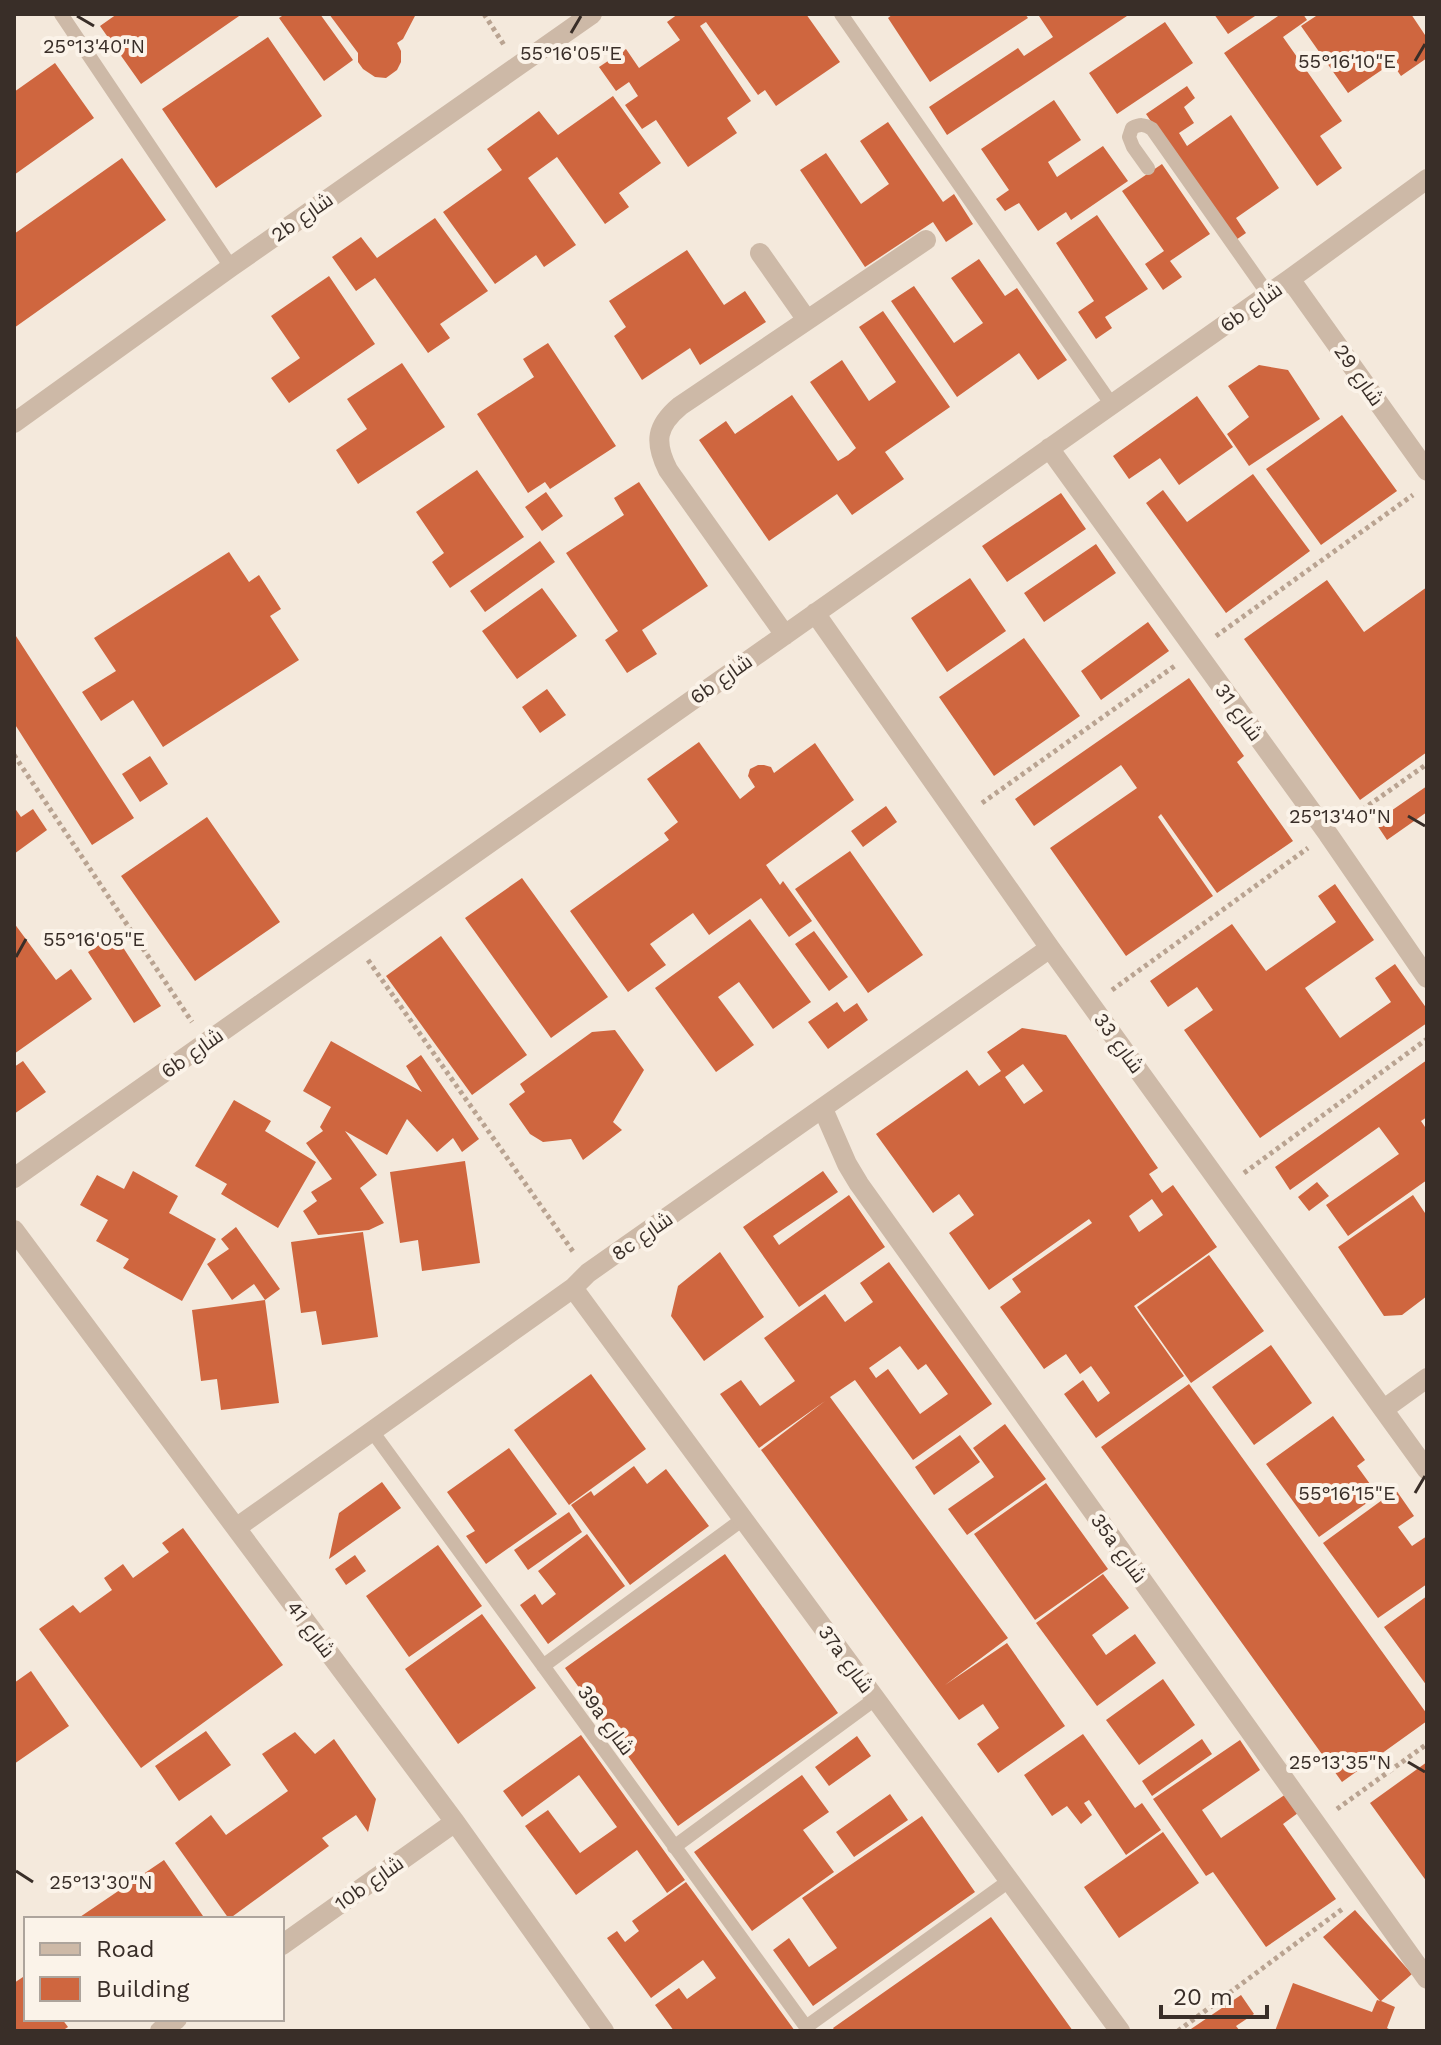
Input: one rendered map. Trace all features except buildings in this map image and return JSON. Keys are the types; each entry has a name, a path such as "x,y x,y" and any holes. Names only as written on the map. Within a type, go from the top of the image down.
{"street":[{"name":"2b شارع","path":"14,423 592,14"},
{"name":"6b شارع","path":"14,1178 1112,405 1427,179"},
{"path":"785,635 668,470 660,454 659,435 666,418 680,406 926,240"},
{"path":"760,253 807,320"},
{"name":"شارع 29","path":"1290,279 1427,471"},
{"name":"شارع 31","path":"1049,448 1328,834 1427,978"},
{"name":"شارع 33","path":"815,613 1050,948 1427,1470"},
{"name":"8c شارع","path":"236,1528 573,1288 588,1273 1050,948"},
{"name":"35a شارع","path":"823,1109 859,1184 1427,1979"},
{"name":"شارع 41","path":"14,1230 455,1822 604,2031"},
{"name":"37a شارع","path":"573,1288 1120,2031"},
{"path":"1384,1409 1427,1378"},
{"name":"10b شارع","path":"284,1944 455,1822"}],"lane":[{"path":"61,14 231,267"},
{"path":"841,14 1112,405"},
{"path":"1148,168 1129,137 1132,128 1139,125 1152,129 1268,294"},
{"name":"39a شارع","path":"372,1431 808,2029"},
{"path":"543,1666 743,1519"},
{"path":"674,1847 875,1699"},
{"path":"808,2029 1009,1881"}],"path":[{"path":"484,14 518,65"},
{"path":"14,755 206,1043"},
{"path":"1092,1004 1427,764"},
{"path":"353,939 588,1273"},
{"path":"1224,1187 1427,1039"},
{"path":"1316,1824 1427,1744"},
{"path":"1178,2031 1365,1892"}]}
